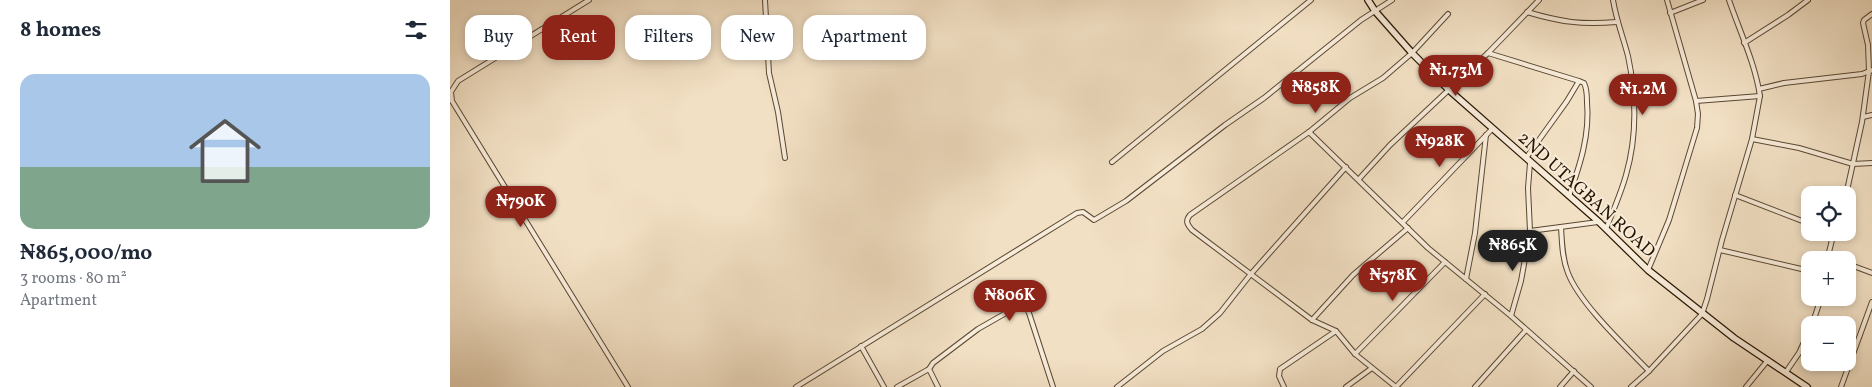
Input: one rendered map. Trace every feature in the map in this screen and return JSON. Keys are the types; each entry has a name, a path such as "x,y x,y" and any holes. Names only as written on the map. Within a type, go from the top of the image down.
{"street":[{"path":"589,0 458,81 451,92 452,101 628,387"},
{"path":"765,0 770,73 785,158"},
{"path":"1112,162 1311,0"},
{"name":"2ND UTAGBAN ROAD","path":"1368,0 1375,11 1412,53 1450,90 1530,163 1599,222 1648,270 1702,314 1807,387"},
{"path":"796,387 1077,213 1083,212 1094,220 1126,201 1225,125 1264,98 1361,20 1392,0"},
{"path":"1359,179 1390,145 1450,90 1539,0"},
{"path":"1606,229 1627,173 1633,134 1634,94 1628,55 1617,22 1613,0"},
{"path":"1648,270 1669,220 1697,128 1698,114 1667,0"},
{"path":"1670,13 1703,0"},
{"path":"1631,387 1649,371 1702,314 1752,139 1760,96 1759,89 1755,71 1729,0"},
{"path":"1744,43 1808,0"},
{"path":"1527,12 1559,21 1581,24 1617,22"},
{"path":"1448,14 1412,53 1383,78 1350,98 1309,132 1190,215 1187,219 1187,224 1192,230 1250,275 1312,320 1336,331 1355,354 1396,387 1484,294"},
{"path":"1848,186 1863,117 1870,71 1868,45 1863,27 1864,20 1872,14"},
{"path":"1488,53 1579,81 1584,83 1587,88 1589,119 1586,142 1569,196"},
{"path":"1759,89 1784,83 1862,74 1870,71"},
{"path":"1526,158 1579,81"},
{"path":"1696,101 1760,96"},
{"path":"1863,117 1872,115"},
{"path":"1403,222 1492,129"},
{"path":"1309,132 1445,262 1511,316 1591,387"},
{"path":"1466,280 1475,233 1486,135"},
{"path":"1752,139 1799,148 1853,164 1872,163"},
{"path":"1511,316 1523,272 1530,232 1528,188 1530,163"},
{"path":"1117,387 1163,351 1202,328 1220,313 1250,275 1346,167"},
{"path":"1735,195 1801,221"},
{"path":"1530,232 1599,222"},
{"path":"1561,227 1563,258 1573,284 1596,313 1649,371"},
{"path":"1312,320 1353,275 1408,228"},
{"path":"1720,250 1801,269"},
{"path":"1355,354 1445,262"},
{"path":"1856,267 1872,273"},
{"path":"1841,387 1871,310 1872,302"},
{"path":"897,387 929,369 933,363 978,329 1020,305 1024,305 1029,313 1053,387"},
{"path":"1475,387 1526,330"},
{"path":"1284,387 1279,376 1280,370 1336,331"},
{"path":"861,346 884,387"},
{"path":"1786,372 1801,349"},
{"path":"1746,387 1768,360"},
{"path":"1346,387 1372,368"},
{"path":"929,369 938,387"},
{"path":"1560,387 1574,371"}]}
